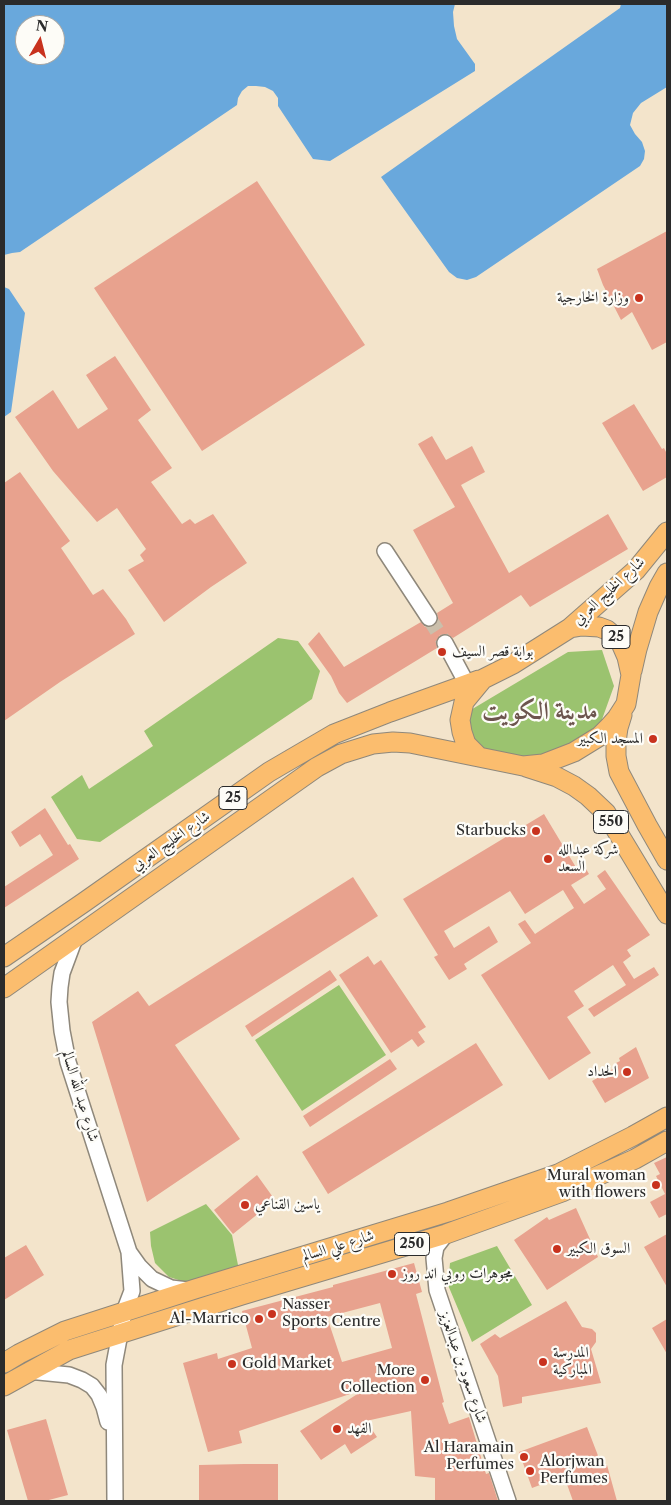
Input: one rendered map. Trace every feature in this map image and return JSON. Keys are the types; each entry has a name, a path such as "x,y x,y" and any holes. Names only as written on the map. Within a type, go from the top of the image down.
{"main road":[{"name":"شارع الخليج العربي","path":"570,628 636,570 667,532"},
{"name":"شارع الخليج العربي","path":"632,675 637,649 648,612 667,573"},
{"name":"25","path":"582,626 599,628 607,630 615,636 625,651 632,675 626,704 617,718 609,727 574,752 543,764 523,766 479,757 466,744 460,720 464,702 475,682 513,664 570,628 582,626"},
{"name":"شارع الخليج العربي","path":"4,957 277,768 334,734 475,682"},
{"name":"550","path":"626,704 618,728 616,742 619,772 667,860"},
{"name":"شارع الخليج العربي","path":"4,988 318,767 341,754 372,744 393,742 410,743 479,757"},
{"name":"550","path":"523,766 557,777 574,786 606,813 667,914"},
{"path":"644,874 640,855 644,851 656,852 667,869"},
{"name":"شارع علي السالم","path":"4,1363 65,1331 195,1289 448,1212 558,1174 634,1136 667,1117"},
{"name":"شارع علي السالم","path":"4,1386 69,1350 242,1295 446,1234 562,1192 635,1159 667,1141"}],"street":[{"path":"384,551 429,618"},
{"path":"445,643 475,682"},
{"name":"شارع عبد الله السالم","path":"75,938 62,973 60,987 59,1002 62,1031 68,1062 129,1252 132,1291 124,1312 114,1365 115,1501"},
{"name":"شارع سعود بن عبدالعزيز","path":"446,1234 436,1247 434,1258 437,1290 508,1501"},
{"name":"شارع عبد الله السالم","path":"129,1252 152,1279 170,1288 182,1290 195,1289"},
{"name":"شارع عبد الله السالم","path":"28,1371 69,1375 92,1386 104,1407 114,1443"}],"green space":[{"path":"278,638 298,641 320,671 312,699 100,842 77,839 51,797 82,775 89,789 153,746 144,731"},
{"path":"602,650 614,686 600,725 564,747 523,765 481,756 464,714 568,652"},
{"path":"339,985 386,1055 302,1111 255,1040"},
{"path":"206,1204 232,1235 239,1270 207,1279 185,1282 169,1277 155,1263 150,1232"},
{"path":"497,1246 532,1305 472,1342 448,1285 450,1263"}],"water":[{"path":"4,4 455,4 453,12 457,39 475,64 475,71 330,161 313,159 278,106 278,98 273,91 265,87 248,86 242,91 237,105 20,252 4,255"},
{"path":"621,4 667,4 667,87 641,103 633,113 630,125 642,142 645,151 644,159 640,166 476,277 467,280 457,278 449,272 381,177 620,8"},
{"path":"4,287 9,289 25,313 11,412 4,417"}],"building":[{"path":"257,181 365,345 202,451 94,288"},
{"name":"وزارة الخارجية","path":"667,231 667,342 652,350 632,312 621,320 597,269"},
{"path":"115,356 151,410 138,420 172,468 151,482 182,524 190,519 195,524 213,514 247,563 164,622 128,570 144,561 140,555 146,549 117,508 97,522 53,471 15,417 53,390 78,429 108,409 86,375"},
{"path":"634,404 667,454 667,477 643,491 602,423"},
{"path":"432,436 446,460 472,446 485,472 461,485 509,573 608,514 628,549 530,607 521,595 453,638 446,634 440,635 436,642 437,648 347,703 339,693 331,676 308,644 319,632 344,667 421,622 425,627 434,626 438,622 437,613 453,603 413,530 455,507 418,444"},
{"path":"20,472 70,541 61,548 93,595 103,589 135,634 60,682 4,721 4,483"},
{"path":"45,808 79,859 4,908 4,887 53,855 40,834 20,847 11,832"},
{"path":"544,814 577,869 583,864 589,874 571,885 584,904 606,889 597,876 605,870 650,935 627,950 631,956 623,962 634,979 654,967 659,975 594,1017 588,1009 626,985 613,965 574,991 584,1006 567,1017 591,1053 549,1080 481,975 531,943 518,924 525,920 535,934 574,908 563,890 525,914 510,891 444,931 454,948 489,926 498,942 464,964 467,969 449,980 434,957 438,955 403,899"},
{"path":"353,877 378,916 175,1045 240,1139 147,1202 92,1022 138,991 149,1006"},
{"path":"368,956 374,965 381,960 426,1027 418,1032 425,1042 418,1047 412,1039 391,1053 339,975"},
{"path":"330,970 337,980 252,1037 245,1026"},
{"path":"476,1043 503,1085 328,1194 302,1152"},
{"name":"الحداد","path":"636,1047 649,1078 605,1103 592,1081 618,1066 616,1063 620,1061 619,1058"},
{"path":"390,1059 397,1069 310,1127 303,1116"},
{"path":"667,1157 667,1214 659,1218 650,1202 665,1194 656,1176 660,1174 654,1163"},
{"name":"ياسين القناعي","path":"257,1175 275,1200 233,1234 214,1210"},
{"name":"السوق الكبير","path":"576,1208 598,1257 547,1290 514,1240 547,1217 549,1220"},
{"path":"667,1234 667,1287 644,1247"},
{"path":"26,1245 44,1275 4,1300 4,1258"},
{"path":"414,1263 422,1292 416,1294 444,1402 442,1403 449,1424 469,1417 486,1474 489,1473 498,1501 435,1501 435,1478 415,1476 411,1411 366,1421 377,1437 351,1454 345,1444 321,1460 300,1431 359,1393 359,1391 239,1431 242,1443 208,1452 183,1363 217,1353 218,1359 252,1348 242,1311 333,1287 333,1285","holes":["380,1303 392,1348 342,1362 327,1317"]},
{"name":"المدرسة المباركية","path":"566,1301 582,1327 592,1329 596,1333 596,1342 591,1349 601,1383 522,1397 522,1403 503,1407 498,1376 480,1344 495,1334 500,1338"},
{"path":"667,1319 667,1354 652,1328"},
{"path":"46,1419 68,1495 45,1501 28,1501 7,1430"},
{"path":"587,1427 602,1466 607,1465 617,1501 573,1501 564,1476 532,1488 519,1452"},
{"path":"278,1464 278,1501 199,1501 199,1465"}],"tunnel":[{"path":"429,618 445,643"}],"place":[{"name":"وزارة الخارجية","path":"639,298"},
{"name":"بوابة قصر السيف","path":"442,652"},
{"name":"المسجد الكبير","path":"653,739"},
{"name":"Starbucks","path":"536,831"},
{"name":"شركة عبدالله السعد","path":"548,859"},
{"name":"الحداد","path":"627,1072"},
{"name":"Mural woman with flowers","path":"656,1185"},
{"name":"ياسين القناعي","path":"245,1205"},
{"name":"السوق الكبير","path":"557,1249"},
{"name":"مجوهرات روبي اند روز","path":"392,1274"},
{"name":"Nasser Sports Centre","path":"272,1314"},
{"name":"Al-Marrico","path":"259,1319"},
{"name":"المدرسة المباركية","path":"543,1362"},
{"name":"Gold Market","path":"232,1364"},
{"name":"More Collection","path":"425,1380"},
{"name":"الفهد","path":"337,1429"},
{"name":"Al Haramain Perfumes","path":"524,1457"},
{"name":"Alorjwan Perfumes","path":"530,1471"}],"district":[{"name":"مدينة الكويت","path":"540,712"}]}
